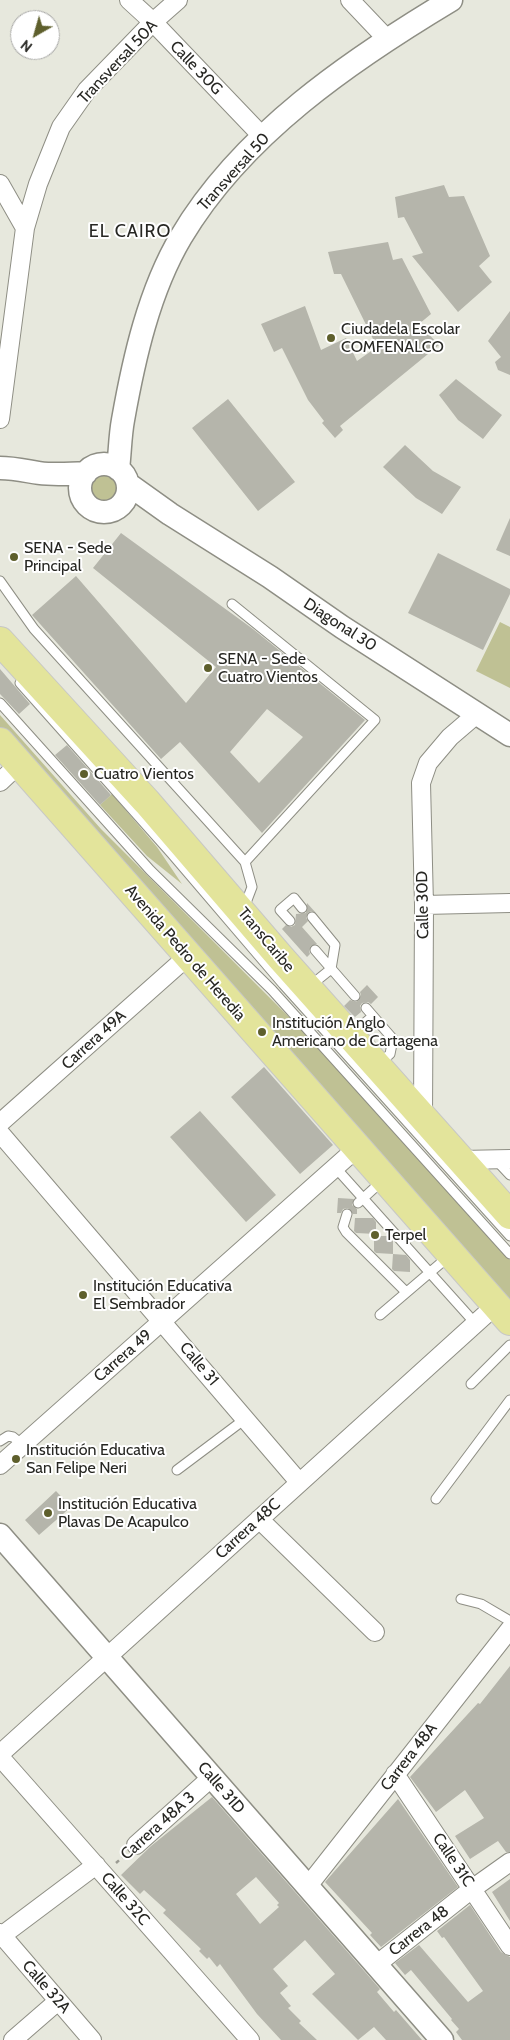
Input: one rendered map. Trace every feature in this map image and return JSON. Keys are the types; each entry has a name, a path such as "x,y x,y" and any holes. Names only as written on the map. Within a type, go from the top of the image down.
{"highway":[{"path":"0,641 146,802 510,1215"},
{"name":"Avenida Pedro de Heredia","path":"0,742 10,773 188,956 503,1313"}],"street":[{"name":"Calle 30G","path":"129,0 153,22 262,136"},
{"name":"Transversal 50A","path":"0,419 25,228 38,184 62,127 88,90 153,22 178,0"},
{"path":"350,0 387,39"},
{"name":"Transversal 50","path":"123,476 122,422 137,353 153,301 176,247 205,202 262,136 323,86 387,39 451,0"},
{"path":"0,184 25,228"},
{"name":"Transversal 50","path":"89,470 122,422"},
{"path":"0,468 38,473 66,474 89,470 106,464 123,476 127,496 113,510 100,511 64,492 38,473"},
{"path":"88,505 83,499 80,488 81,481 89,470"},
{"name":"Diagonal 30","path":"123,476 170,514 210,538 342,627 510,735"},
{"name":"Diagonal 30","path":"119,506 170,514"},
{"name":"Calle 30D","path":"423,1118 424,905 421,783 428,763 450,737 478,713"},
{"path":"424,905 510,903"},
{"name":"Carrera 49A","path":"0,1123 188,956"},
{"name":"Calle 31","path":"0,1133 299,1482"},
{"name":"Carrera 49","path":"0,1465 357,1148"},
{"path":"461,1160 502,1159"},
{"name":"Carrera 48C","path":"0,1756 476,1323 503,1313"},
{"path":"259,1519 375,1632"},
{"name":"Calle 31D","path":"0,1535 442,2040"},
{"name":"Carrera 48A","path":"308,1886 510,1629"},
{"name":"Calle 32C","path":"0,1756 250,2040"},
{"name":"Calle 31C","path":"396,1774 510,1946"},
{"name":"Carrera 48A 3","path":"136,1845 212,1777"},
{"name":"Carrera 48","path":"376,1965 472,1889 510,1862"},
{"path":"1,1936 100,1870"},
{"name":"Calle 32A","path":"1,1936 92,2040"},
{"path":"13,2040 58,2000"}],"lane":[{"path":"0,581 34,629 245,862 252,887 242,913"},
{"path":"232,604 375,720 245,862"},
{"name":"TransCaribe","path":"13,675 172,854 283,984 510,1236"},
{"name":"TransCaribe","path":"0,703 150,870 284,1003 510,1254"},
{"path":"290,922 280,910 294,898 302,908"},
{"path":"308,988 332,969 335,945 312,917"},
{"path":"315,950 355,996"},
{"path":"366,1008 393,1039 390,1054 377,1066"},
{"path":"350,1035 373,1016"},
{"path":"502,1159 510,1175"},
{"path":"335,1167 360,1200 430,1272 476,1323"},
{"path":"360,1200 384,1179"},
{"path":"347,1214 343,1226 346,1232 406,1292"},
{"path":"380,1315 451,1254"},
{"path":"471,1384 510,1344"},
{"path":"436,1499 510,1400"},
{"path":"177,1470 245,1419"},
{"path":"0,1441 8,1436 13,1437 23,1445"},
{"path":"461,1598 481,1604 510,1621"}],"path":[{"name":"Carrera 48A 3","path":"100,1870 136,1845"}],"green space":[{"path":"104,472 116,477 121,489 116,501 104,506 92,501 87,489 92,477"},
{"path":"500,622 510,627 510,688 476,671"},
{"path":"0,715 101,829 301,1029 510,1260 510,1307 0,728"},
{"path":"112,794 157,847 182,884 147,856 100,805"}],"building":[{"path":"444,185 449,197 464,196 490,256 479,266 492,282 458,312 412,256 423,253 404,217 398,218 395,197"},
{"path":"388,242 393,260 402,258 431,314 419,324 439,345 340,426 343,430 335,438 322,423 324,421 308,400 282,348 274,352 261,324 305,306 321,350 346,338 357,361 377,347 341,274 334,274 328,252"},
{"path":"510,311 510,375 498,370 495,362 501,357 488,341"},
{"path":"456,379 502,415 483,439 458,420 439,395"},
{"path":"228,399 295,482 258,511 192,428"},
{"path":"405,445 433,471 461,487 442,514 416,498 383,467"},
{"path":"510,518 510,556 496,550"},
{"path":"121,533 253,629 365,720 262,833 180,742 161,759 32,615 76,576 186,703 216,667 93,568","holes":["267,709 303,737 259,783 230,752"]},
{"path":"438,553 510,589 510,594 483,650 408,613"},
{"path":"0,669 30,704 19,714 0,694"},
{"name":"Cuatro Vientos","path":"67,745 111,795 100,805 55,755"},
{"path":"307,903 316,913 311,911 308,913 306,918 308,921 302,927 317,944 311,946 310,954 307,957 282,929 286,925 291,927 295,925 296,914 306,913"},
{"path":"367,985 378,997 371,1004 368,1002 362,1003 360,1006 361,1012 355,1017 344,1006 350,1000 356,1002 359,1000 360,992"},
{"path":"264,1067 333,1145 300,1174 231,1097"},
{"path":"200,1111 276,1195 246,1222 170,1137"},
{"path":"338,1198 354,1199 352,1205 357,1209 357,1214 353,1214 348,1208 343,1209 341,1213 337,1213"},
{"path":"355,1218 373,1218 376,1222 376,1234 356,1233 354,1231"},
{"path":"374,1236 389,1236 393,1241 393,1254 376,1253 374,1251"},
{"path":"393,1254 406,1255 410,1260 410,1272 394,1271 392,1269"},
{"name":"Institución Educativa Plavas De Acapulco","path":"56,1491 71,1507 39,1535 25,1520"},
{"path":"510,1666 510,1852 506,1852 498,1841 470,1859 455,1836 484,1818 465,1790 436,1812 410,1777 478,1703 480,1704"},
{"path":"212,1797 380,1989 377,1992 394,2012 396,2010 422,2040 386,2040 374,2027 358,2040 312,1994 335,1974 305,1940 273,1969 288,1986 280,1993 291,2006 288,2008 301,2021 299,2023 317,2040 281,2040 257,2014 220,1964 217,1967 209,1957 207,1959 199,1951 201,1949 163,1913 166,1910 144,1890 140,1894 121,1875 151,1846","holes":["256,1877 279,1903 277,1905 279,1907 260,1924 236,1894"]},
{"path":"398,1799 458,1887 381,1947 370,1935 372,1933 325,1882"},
{"path":"510,1879 510,1921 492,1892"},
{"path":"470,1905 501,1952 510,1957 510,2040 462,2040 456,2032 459,2029 452,2019 411,1970 405,1975 395,1963 419,1945 468,2002 483,1991 444,1937 442,1938 437,1931"}],"place":[{"name":"Ciudadela Escolar COMFENALCO","path":"331,338"},
{"name":"SENA - Sede Principal","path":"14,557"},
{"name":"SENA - Sede Cuatro Vientos","path":"208,668"},
{"name":"Cuatro Vientos","path":"84,774"},
{"name":"Institución Anglo Americano de Cartagena","path":"262,1032"},
{"name":"Terpel","path":"375,1235"},
{"name":"Institución Educativa El Sembrador","path":"83,1295"},
{"name":"Institución Educativa San Felipe Neri","path":"16,1459"},
{"name":"Institución Educativa Plavas De Acapulco","path":"48,1513"}],"district":[{"name":"EL CAIRO","path":"130,232"}]}
